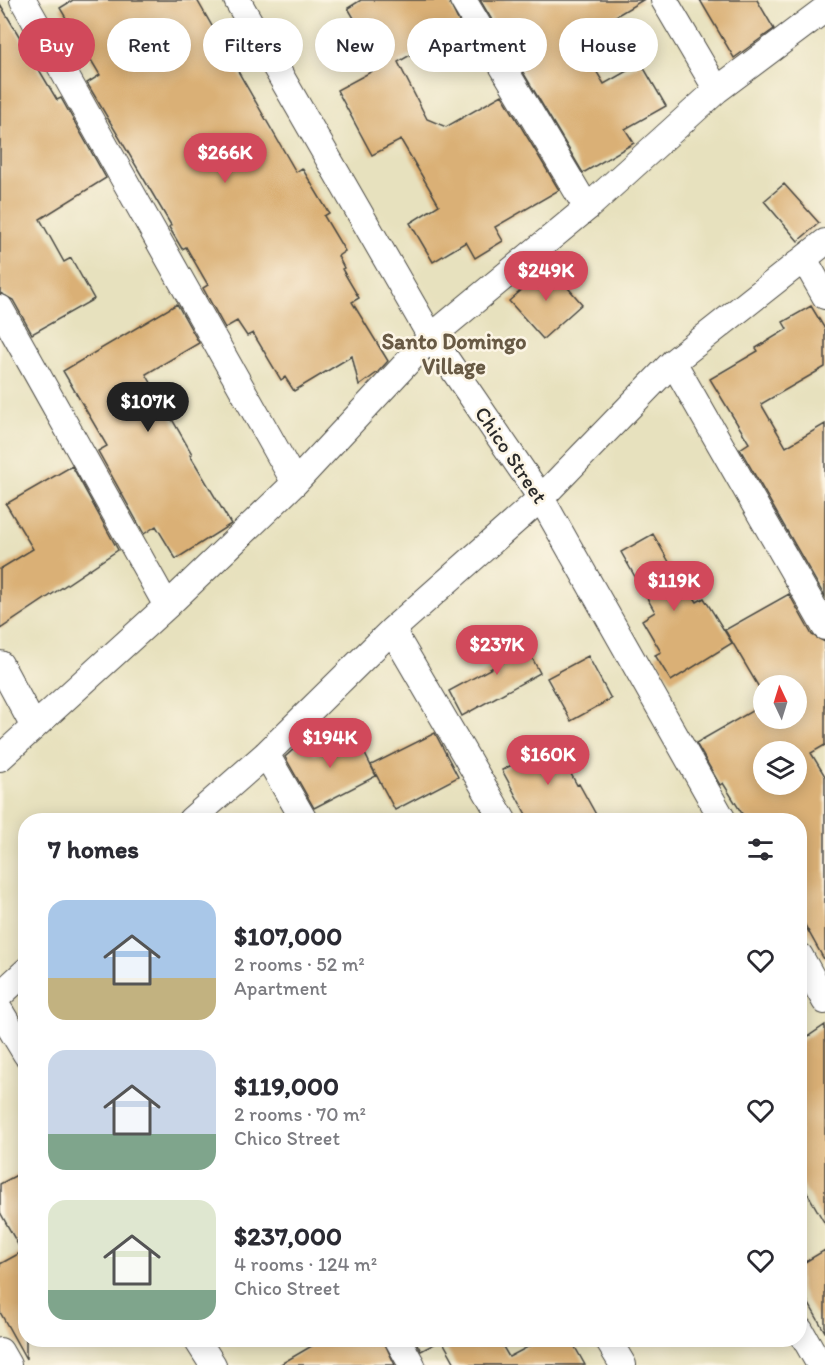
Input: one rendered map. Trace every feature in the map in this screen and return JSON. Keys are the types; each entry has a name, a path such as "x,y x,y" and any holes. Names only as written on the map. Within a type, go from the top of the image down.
{"street":[{"path":"23,0 295,483"},
{"name":"Chico Street","path":"237,0 431,337 542,498 719,813"},
{"path":"463,0 587,208"},
{"path":"664,0 717,90"},
{"path":"0,758 33,725 167,606 295,483 431,337 587,208 717,90 825,9"},
{"path":"199,813 266,754 392,630 542,498 673,362 825,242"},
{"path":"804,259 825,296"},
{"path":"0,308 167,606"},
{"path":"673,362 825,627"},
{"path":"392,630 499,813"},
{"path":"0,664 33,725"},
{"path":"266,754 300,813"},
{"path":"807,969 825,1001"},
{"path":"0,995 18,978"},
{"path":"0,1011 18,1041"},
{"path":"807,1342 820,1365"},
{"path":"201,1347 213,1365"},
{"path":"402,1347 412,1365"},
{"path":"612,1347 623,1365"},
{"path":"0,1351 8,1365"}],"building":[{"path":"73,0 197,0 207,18 203,18 203,72 238,72 296,172 302,168 329,213 324,216 345,251 338,256 344,268 342,269 359,298 352,302 388,361 378,372 359,386 352,356 294,391 285,377 281,380 253,333 247,336 237,321 225,328 203,288 208,285 186,247 182,249 169,227 171,225 87,83 100,75 95,67 95,18 66,18 60,8"},
{"path":"361,0 448,0 457,18 407,18 407,57 398,62 427,119 446,127 502,95 559,190 495,227 503,241 475,258 466,242 433,262 410,223 439,205 401,140 372,155 337,90 371,72 395,72 395,18 354,18 348,8"},
{"path":"480,0 643,0 613,18 559,18 559,72 597,72 604,84 625,72 646,72 666,106 625,129 634,143 583,173 523,72 547,72 547,18 491,18"},
{"path":"700,0 757,0 774,29 734,58"},
{"path":"0,4 18,34 18,72 40,72 57,100 61,98 106,178 40,219 64,262 71,258 94,299 32,334 13,300 0,293"},
{"path":"784,184 819,223 798,241 764,201"},
{"path":"549,266 582,304 543,339 509,301"},
{"path":"177,304 199,343 146,374 231,524 176,559 156,526 144,534 98,451 107,446 63,371"},
{"path":"811,306 825,329 825,367 761,404 786,447 825,424 825,597 740,449 749,443 710,379 758,351 756,348 787,329 783,322"},
{"path":"72,466 118,550 0,629 0,569 33,549 6,504"},
{"path":"653,534 680,581 682,579 697,602 704,598 732,643 671,681 655,655 661,652 642,620 655,612 621,552"},
{"path":"789,594 812,635 825,642 825,745 811,753 825,776 825,961 807,929 807,813 742,813 723,783 720,785 696,743 753,710 753,729 807,729 807,675 753,675 753,677 725,630"},
{"path":"519,633 540,673 462,716 449,691 503,662 494,646"},
{"path":"588,656 611,699 571,721 547,678"},
{"path":"435,733 458,777 395,810 371,765"},
{"path":"355,734 376,776 314,808 285,757 305,739 314,755"},
{"path":"551,737 595,813 525,813 502,770 529,756 526,750"},
{"path":"825,1025 825,1224 807,1192 807,1037"},
{"path":"18,1174 18,1245 0,1212 0,1184"},
{"path":"825,1250 825,1332 807,1300 807,1261"},
{"path":"18,1254 18,1345 0,1312 0,1264"},
{"path":"19,1347 26,1347 26,1359"},
{"path":"310,1347 386,1347 395,1365 279,1365"},
{"path":"446,1347 503,1347 509,1357 528,1347 575,1347 585,1365 456,1365"}],"district":[{"name":"Santo Domingo Village","path":"454,354"}]}
